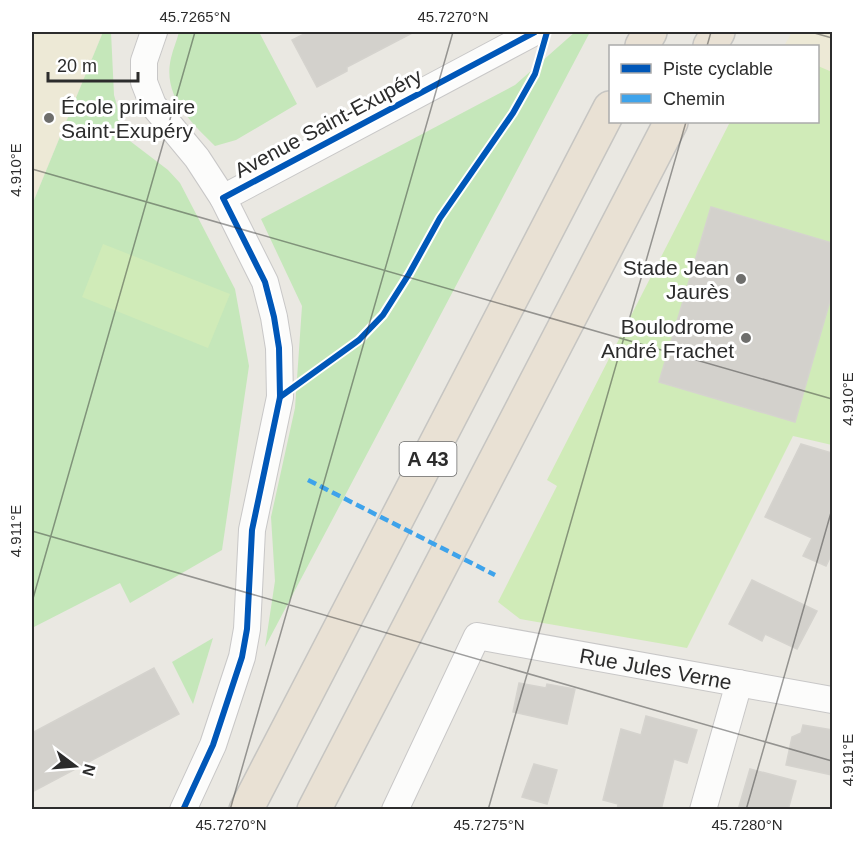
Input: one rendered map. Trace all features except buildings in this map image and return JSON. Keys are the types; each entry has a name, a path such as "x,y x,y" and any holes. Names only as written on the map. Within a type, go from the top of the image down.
{"highway":[{"name":"A 43","path":"246,810 609,110"},
{"name":"A 43","path":"314,810 670,123"}],"street":[{"name":"Avenue Saint-Exupéry","path":"154,32 144,61 144,82 153,105 197,158 223,198 265,282 279,348 280,397 252,531 247,629 242,657 213,745 183,810"},
{"name":"Avenue Saint-Exupéry","path":"223,198 535,32"},
{"name":"Rue Jules Verne","path":"394,810 477,636 832,700"},
{"path":"703,810 739,683"}],"shaded area":[{"name":"École primaire Saint-Exupéry","path":"32,32 103,32 32,205"},
{"path":"792,32 832,32 832,72 819,67 819,45 785,45"}],"green space":[{"path":"103,32 111,32 114,95 126,138 168,170 180,183 235,289 249,366 222,550 130,603 120,583 32,628 32,205"},
{"path":"179,32 213,34 215,32 259,32 297,104 236,140 215,146 188,118 171,84 169,72 171,58"},
{"path":"575,32 590,32 265,647 275,581 271,517 295,408 302,306 261,219 515,85"},
{"name":"Stade Jean Jaurès","path":"819,66 832,72 832,445 793,436 687,648 520,619 498,602 557,486 547,480 729,123 819,123"},
{"path":"103,244 230,294 208,348 82,297"},
{"path":"213,638 193,704 172,662"}],"marked path":[{"path":"308,480 495,575"}],"cycle path":[{"path":"183,810 213,745 242,657 247,629 252,530 280,397 279,348 265,282 223,198 535,32"},
{"path":"280,397 359,340 383,315 440,218 513,113 535,74 547,32"}],"place":[{"name":"École primaire Saint-Exupéry","path":"49,118"},
{"name":"Stade Jean Jaurès","path":"741,279"},
{"name":"Boulodrome André Frachet","path":"746,338"}]}
